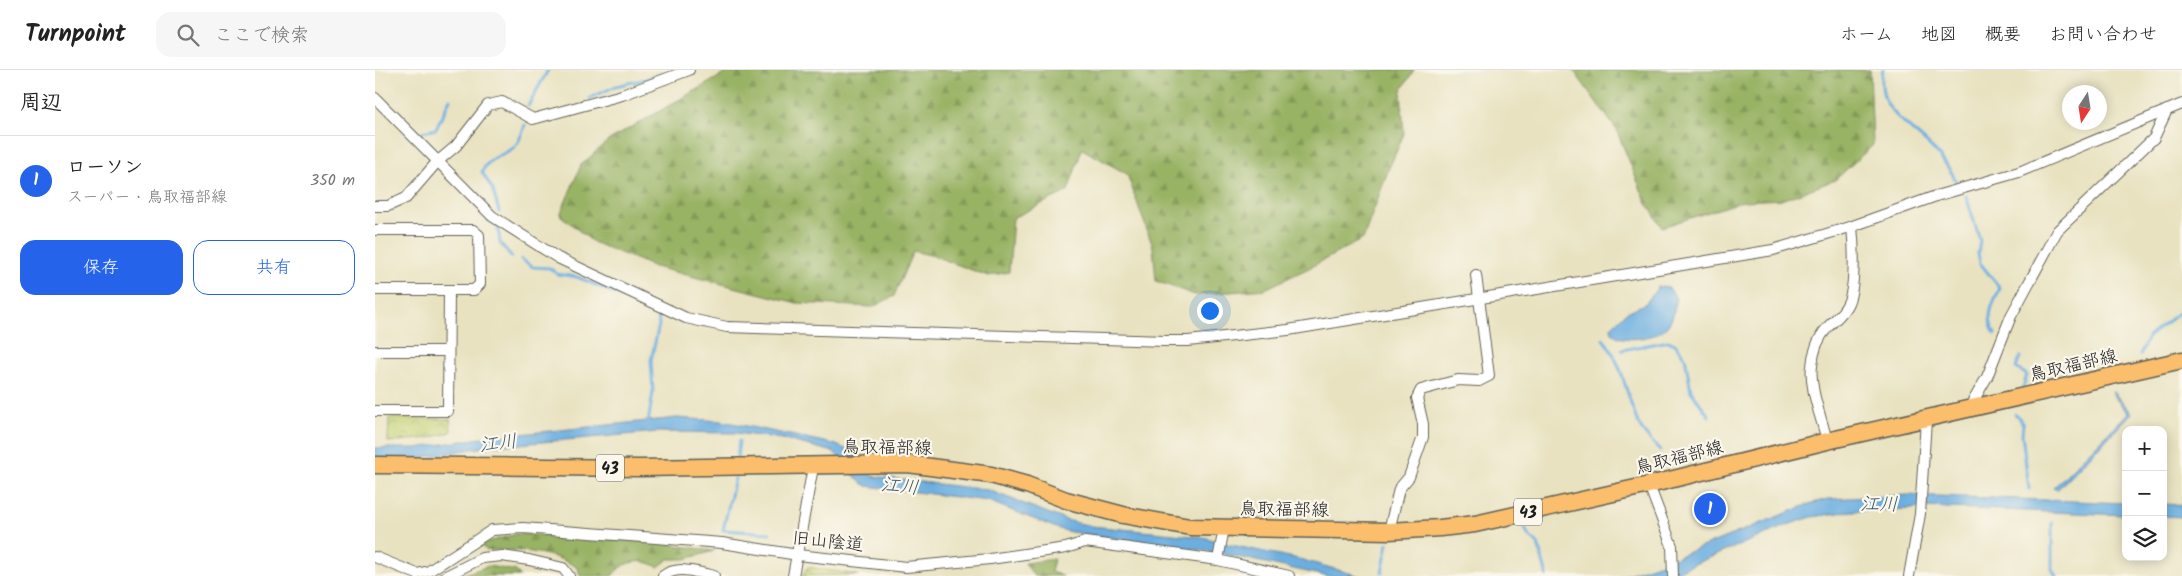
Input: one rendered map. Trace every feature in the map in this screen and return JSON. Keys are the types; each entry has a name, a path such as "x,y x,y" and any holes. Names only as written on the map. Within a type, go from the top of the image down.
{"main road":[{"name":"鳥取福部線","path":"375,465 584,468 813,467 908,464 991,475 1027,485 1066,500 1123,515 1223,533 1389,531 1475,524 2182,360"}],"street":[{"path":"375,206 388,206 406,198 437,162 456,146 488,106 502,102 533,119 622,95 689,70"},
{"path":"375,98 493,216 558,258 686,318 727,327 1165,342 1288,330 1480,297 1525,292 1660,267 1773,250 1852,226 1936,196 2019,172 2182,104"},
{"path":"1968,410 1987,377 2011,316 2057,232 2154,138 2167,110"},
{"path":"1827,441 1812,382 1811,368 1819,339 1825,329 1840,316 1848,303 1853,274 1852,226"},
{"path":"375,230 473,230 479,234 480,284 474,290 375,290"},
{"path":"1389,531 1399,489 1409,477 1423,437 1423,424 1417,398 1421,390 1458,380 1479,381 1489,376 1476,275"},
{"path":"375,411 448,411 449,290"},
{"path":"375,351 448,352"},
{"path":"1909,576 1920,514 1926,420"},
{"path":"793,576 813,467"},
{"path":"1649,485 1672,546 1673,576"},
{"name":"旧山陰道","path":"375,557 418,575 429,571 492,530 523,528 722,543 798,555 906,567 990,559 1066,548 1085,542 1219,558 1256,573 1289,576"},
{"path":"1219,558 1223,533"},
{"path":"446,576 482,558 502,556 563,568 569,576"},
{"path":"663,576 671,570 694,571 714,576"}],"green space":[{"path":"731,70 1414,70 1401,91 1404,134 1389,168 1363,239 1265,289 1195,295 1156,281 1153,247 1127,174 1082,149 1068,191 1013,218 1009,272 988,276 934,256 913,251 894,296 873,307 797,303 655,267 593,242 560,215 581,165 609,140"},
{"path":"1573,70 1870,70 1873,145 1835,180 1784,199 1743,201 1662,227 1646,202 1616,129"},
{"path":"389,418 450,419 451,432 429,438 388,442"},
{"path":"516,534 649,541 714,551 685,559 669,559 658,567 646,562 633,562 616,571 612,576 580,576 578,568 545,554 486,550 481,544"},
{"path":"1054,559 1051,572 1063,576 1034,576 1025,563"},
{"path":"489,566 516,571 521,576 458,576"},
{"path":"808,567 858,575 802,576"}],"water":[{"path":"1663,286 1670,289 1676,298 1672,319 1664,330 1649,336 1633,339 1617,336 1612,333 1611,327 1625,313 1646,303 1658,287"},
{"path":"2113,392 2132,413 2057,490 2053,488 2128,413 2111,393"},
{"name":"江川","path":"677,418 722,421 834,444 855,453 872,476 988,490 1066,520 1091,526 1203,537 1231,545 1299,559 1360,576 1326,576 1215,552 1071,532 988,501 867,486 859,481 834,452 783,439 736,433 658,432 484,447 414,459 375,459 375,448 416,448 481,438"},
{"name":"江川","path":"1909,495 2122,503 2122,515 1925,507 1852,511 1812,517 1790,524 1666,576 1622,576 1664,562 1809,504 1828,499"},
{"path":"2167,504 2182,505 2182,517 2167,516"}],"waterway":[{"path":"528,106 548,70"},
{"path":"1883,70 1882,84 1884,96 1889,106 1895,115 1922,138 1938,155 1956,181"},
{"path":"590,98 616,86 663,75"},
{"path":"423,132 436,129 450,99"},
{"path":"499,212 493,190 482,172 488,163 516,145 525,125"},
{"path":"1966,196 1980,240 1978,253 1980,263 2000,288 1990,316 1990,322 1995,334"},
{"path":"488,220 498,227 500,243 512,257"},
{"path":"521,259 533,267 550,268 557,274 577,277 647,307"},
{"path":"2140,355 2148,337 2182,310"},
{"path":"648,423 653,392 651,360 659,325 658,315"},
{"path":"1603,339 1610,348 1620,369 1640,427 1660,450"},
{"path":"1622,350 1668,341 1675,344 1685,357 1691,391 1709,416"},
{"path":"2020,357 2016,368 2027,375 2023,387"},
{"path":"2015,414 2023,424 2022,434 2029,489"},
{"path":"737,459 739,441"},
{"path":"735,478 723,530 770,533"},
{"path":"2052,523 2052,569 2056,576"},
{"path":"1525,528 1528,535 1538,544 1547,576"},
{"path":"1382,573 1388,543"}],"place":[{"name":"ローソン","path":"1710,509"}]}
